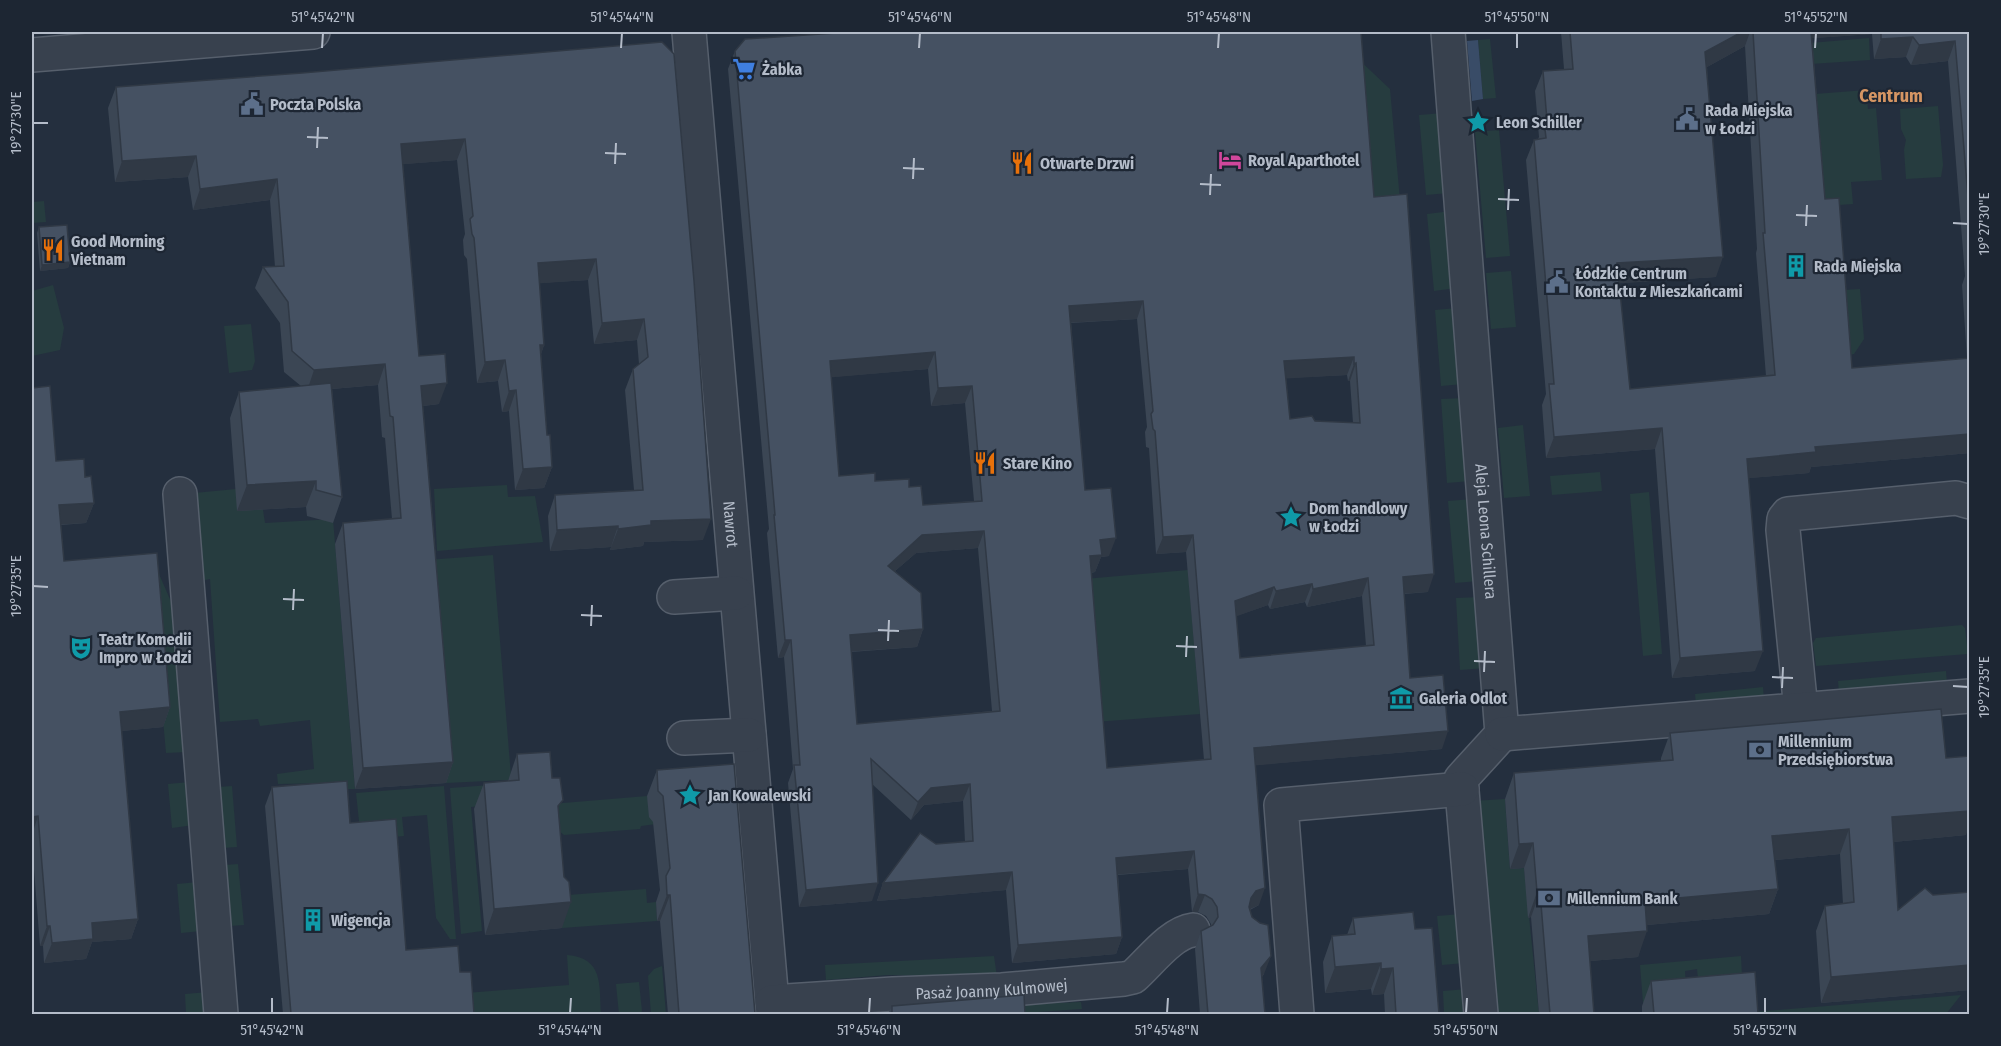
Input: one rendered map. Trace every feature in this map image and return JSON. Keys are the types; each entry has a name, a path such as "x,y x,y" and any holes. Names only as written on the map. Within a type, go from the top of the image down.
{"street":[{"path":"32,55 238,35 313,32"},
{"name":"Nawrot","path":"689,32 773,1008"},
{"name":"Aleja Leona Schillera","path":"1448,32 1502,734"},
{"path":"180,494 221,1014"},
{"path":"1801,710 1783,530 1784,519 1788,514 1956,498 1970,502"},
{"path":"674,597 736,593"},
{"path":"1481,1014 1461,779 1502,734 1970,696"},
{"path":"684,738 749,735"},
{"path":"1297,1014 1275,923 1281,805 1462,789"},
{"name":"Pasaż Joanny Kulmowej","path":"773,1008 892,994 1002,990 1124,980 1133,977 1173,937 1193,930"}],"green space":[{"path":"1869,38 1870,60 1811,64 1810,43"},
{"path":"1490,39 1496,98 1483,99 1478,40"},
{"path":"1355,56 1390,89 1401,211 1368,214"},
{"path":"1866,90 1868,109 1876,108 1882,180 1851,182 1853,204 1823,206 1815,94"},
{"path":"1938,106 1943,165 1941,177 1906,179 1904,150 1906,140 1901,129 1900,109"},
{"path":"1443,113 1449,193 1426,195 1419,115"},
{"path":"1499,130 1510,256 1486,258 1475,132"},
{"path":"44,201 46,222 32,223 32,202"},
{"path":"1451,211 1457,288 1434,291 1427,214"},
{"path":"1511,271 1516,327 1491,329 1486,273"},
{"path":"53,285 64,328 60,350 32,356 32,291"},
{"path":"1860,289 1864,339 1854,354 1849,355 1844,290"},
{"path":"1457,308 1464,384 1441,386 1435,310"},
{"path":"251,324 255,361 252,370 229,373 224,326"},
{"path":"1465,398 1471,481 1447,483 1441,399"},
{"path":"1523,425 1530,496 1504,498 1498,428"},
{"path":"1600,472 1602,491 1552,495 1550,476"},
{"path":"507,485 508,497 535,496 543,542 437,551 434,489"},
{"path":"236,489 263,510 265,523 333,519 355,789 345,789 331,783 278,784 277,774 314,769 310,720 260,726 258,719 220,722 210,579 200,581 194,493"},
{"path":"1649,492 1662,654 1643,656 1630,494"},
{"path":"1472,499 1479,581 1455,583 1448,501"},
{"path":"493,555 511,776 508,780 446,783 427,560"},
{"path":"149,562 159,574 176,613 187,752 166,753"},
{"path":"1188,570 1200,714 1095,722 1084,579"},
{"path":"1481,597 1486,668 1460,670 1456,598"},
{"path":"1962,625 1965,628 1968,654 1816,666 1813,643 1816,638"},
{"path":"1946,671 1947,684 1839,693 1838,681"},
{"path":"1763,687 1764,700 1696,706 1695,694"},
{"path":"190,782 194,825 172,828 168,784"},
{"path":"504,784 505,804 471,807 482,931 461,934 450,788"},
{"path":"232,786 237,847 223,848 218,787"},
{"path":"444,786 456,939 450,939 436,918 427,815 402,817 404,836 361,840 356,793"},
{"path":"647,796 656,824 641,826 640,829 564,835 553,826 551,804"},
{"path":"1505,799 1510,869 1524,868 1539,1014 1490,1014 1472,801"},
{"path":"238,864 244,925 230,926 225,865"},
{"path":"198,882 201,931 181,933 177,884"},
{"path":"646,889 647,903 656,902 657,921 562,928 559,909 568,895"},
{"path":"1461,914 1465,963 1442,965 1437,916"},
{"path":"567,955 588,961 593,967 599,983 601,1014 468,1014 466,993 569,985"},
{"path":"994,956 997,977 887,975 826,980 825,965"},
{"path":"1741,956 1743,996 1700,998 1697,969 1685,971 1687,1000 1643,1003 1640,965"},
{"path":"662,966 666,1014 651,1014 648,976 654,969"},
{"path":"639,982 642,1011 640,1014 619,1014 616,984"},
{"path":"1467,989 1469,1014 1444,1014 1443,991"},
{"path":"208,992 210,1014 162,1014 186,1013 185,994"},
{"path":"1961,995 1946,1014 1752,1014 1752,1012"},
{"path":"1081,1002 1082,1009 1010,1014 1009,1005"}],"water":[{"path":"1478,40 1483,99 1472,101 1467,41"}],"building":[{"path":"851,32 1361,32 1374,197 1407,194 1434,574 1403,577 1410,678 1443,675 1448,731 1254,748 1265,888 1256,891 1249,907 1252,917 1268,925 1271,956 1261,968 1265,1014 1208,1014 1201,931 1213,925 1218,917 1217,907 1212,899 1198,894 1194,851 1116,858 1122,937 1018,945 1012,872 883,883 920,833 936,844 973,841 970,784 931,788 918,802 871,759 878,883 806,890 794,765 800,765 791,640 785,640 735,51 745,39","holes":["1143,301 1163,537 1193,535 1211,759 1107,768 1090,556 1102,555 1100,540 1116,538 1111,488 1085,490 1069,306","935,352 938,388 972,386 982,501 923,505 921,486 909,487 909,479 875,481 875,473 839,476 830,361","1354,357 1360,423 1315,421 1312,416 1290,419 1284,361","984,531 1000,711 857,724 850,635 923,629 921,593 888,566 922,535","1368,578 1374,645 1240,658 1235,601 1274,587 1276,591 1312,584 1313,589"]},
{"path":"1570,32 1742,32 1705,52 1723,257 1617,263 1630,389 1775,375 1763,233 1765,233 1753,32 1811,32 1825,199 1839,198 1852,368 1970,358 1970,434 1815,447 1816,452 1747,459 1763,651 1680,658 1662,428 1554,437 1549,384 1554,384 1534,140 1546,138 1543,71 1573,69"},
{"path":"1881,32 1970,32 1970,221 1955,41 1919,45 1913,37 1881,39"},
{"path":"662,42 674,54 694,281 711,519 651,521 651,525 618,529 618,526 557,530 555,495 643,490 633,369 648,357 644,319 602,323 596,259 538,263 544,345 540,345 547,435 550,435 552,467 523,469 516,390 509,391 505,360 485,362 474,238 470,219 473,216 465,139 401,144 419,356 445,354 447,383 421,386 453,762 363,768 343,523 401,518 393,417 390,416 385,364 314,370 292,351 288,302 263,267 284,266 277,179 200,189 196,156 122,161 116,87"},
{"name":"Good Morning Vietnam","path":"67,225 70,262 42,265 39,227"},
{"path":"331,383 342,497 316,490 316,481 247,485 239,392"},
{"path":"50,386 56,461 84,459 85,477 91,476 94,503 59,505 64,561 157,553 170,707 120,712 138,919 92,923 93,939 52,943 50,926 47,926 38,816 32,817 32,388"},
{"path":"1941,709 1946,758 1970,756 1970,811 1892,817 1898,910 1925,888 1933,895 1970,892 1970,965 1831,977 1825,906 1854,902 1849,829 1772,836 1778,889 1645,901 1647,931 1588,936 1594,1014 1550,1014 1540,892 1537,892 1533,843 1519,844 1514,773 1673,760 1670,733"},
{"path":"550,752 552,778 560,778 563,800 558,806 564,877 569,882 571,902 494,909 484,783 519,780 517,754"},
{"path":"734,764 755,1014 679,1014 670,895 667,895 666,876 670,868 663,796 658,791 657,770"},
{"path":"347,781 350,823 396,819 406,950 458,946 460,972 471,972 474,1014 291,1014 272,787"},
{"path":"1413,912 1415,929 1432,928 1439,1014 1396,1014 1393,968 1381,969 1381,963 1335,967 1332,936 1355,934 1353,918"},
{"path":"1755,972 1758,1014 1654,1014 1651,981"},
{"path":"1024,995 1025,1014 892,1014 892,1006"}],"place":[{"name":"Żabka","path":"744,69"},
{"name":"Poczta Polska","path":"252,104"},
{"name":"Rada Miejska w Łodzi","path":"1687,119"},
{"name":"Leon Schiller","path":"1478,122"},
{"name":"Royal Aparthotel","path":"1230,160"},
{"name":"Otwarte Drzwi","path":"1022,163"},
{"name":"Good Morning Vietnam","path":"53,250"},
{"name":"Rada Miejska","path":"1796,266"},
{"name":"Łódzkie Centrum Kontaktu z Mieszkańcami","path":"1557,282"},
{"name":"Stare Kino","path":"985,463"},
{"name":"Dom handlowy w Łodzi","path":"1291,517"},
{"name":"Teatr Komedii Impro w Łodzi","path":"81,648"},
{"name":"Galeria Odlot","path":"1401,698"},
{"name":"Millennium Przedsiębiorstwa","path":"1760,750"},
{"name":"Jan Kowalewski","path":"690,795"},
{"name":"Millennium Bank","path":"1549,898"},
{"name":"Wigencja","path":"313,920"}],"district":[{"name":"Centrum","path":"1891,96"}]}
